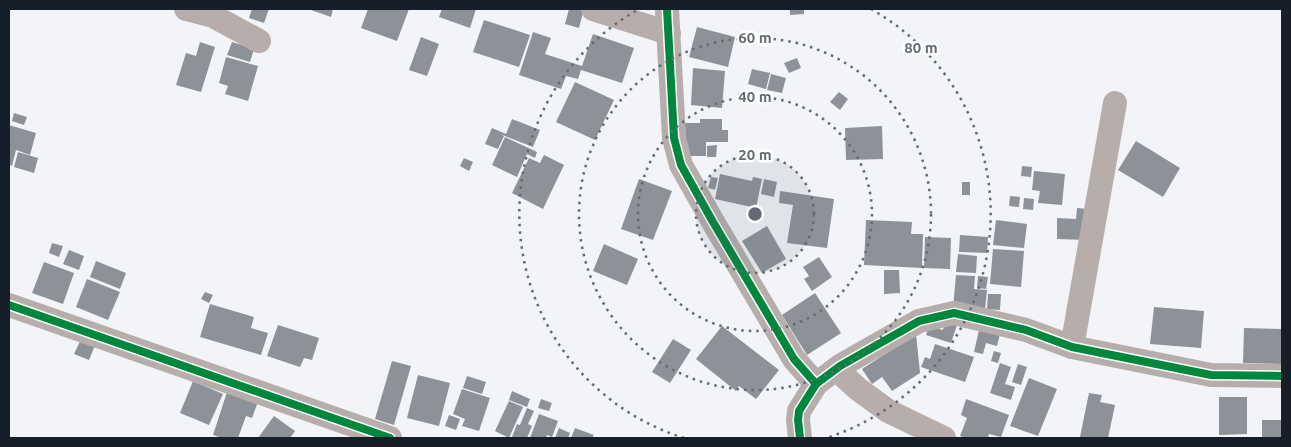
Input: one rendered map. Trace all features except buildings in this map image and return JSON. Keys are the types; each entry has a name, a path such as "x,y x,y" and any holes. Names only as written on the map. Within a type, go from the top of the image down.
{"street":[{"path":"186,9 213,16 259,41"},
{"path":"593,9 669,33"},
{"path":"667,9 674,138 682,165 713,222 794,359 816,384"},
{"path":"1072,347 1115,103"},
{"path":"9,305 390,438"},
{"path":"800,438 799,411 816,384 865,351 919,321 954,313 1026,330 1072,347 1211,375 1282,376"},
{"path":"836,370 888,411 944,438"}],"cycle path":[{"path":"667,9 674,138 681,165 794,359 816,384"},
{"path":"9,305 390,438"},
{"path":"800,438 799,411 816,384 840,366 919,321 954,313 1026,330 1072,347 1211,375 1282,376"}]}
